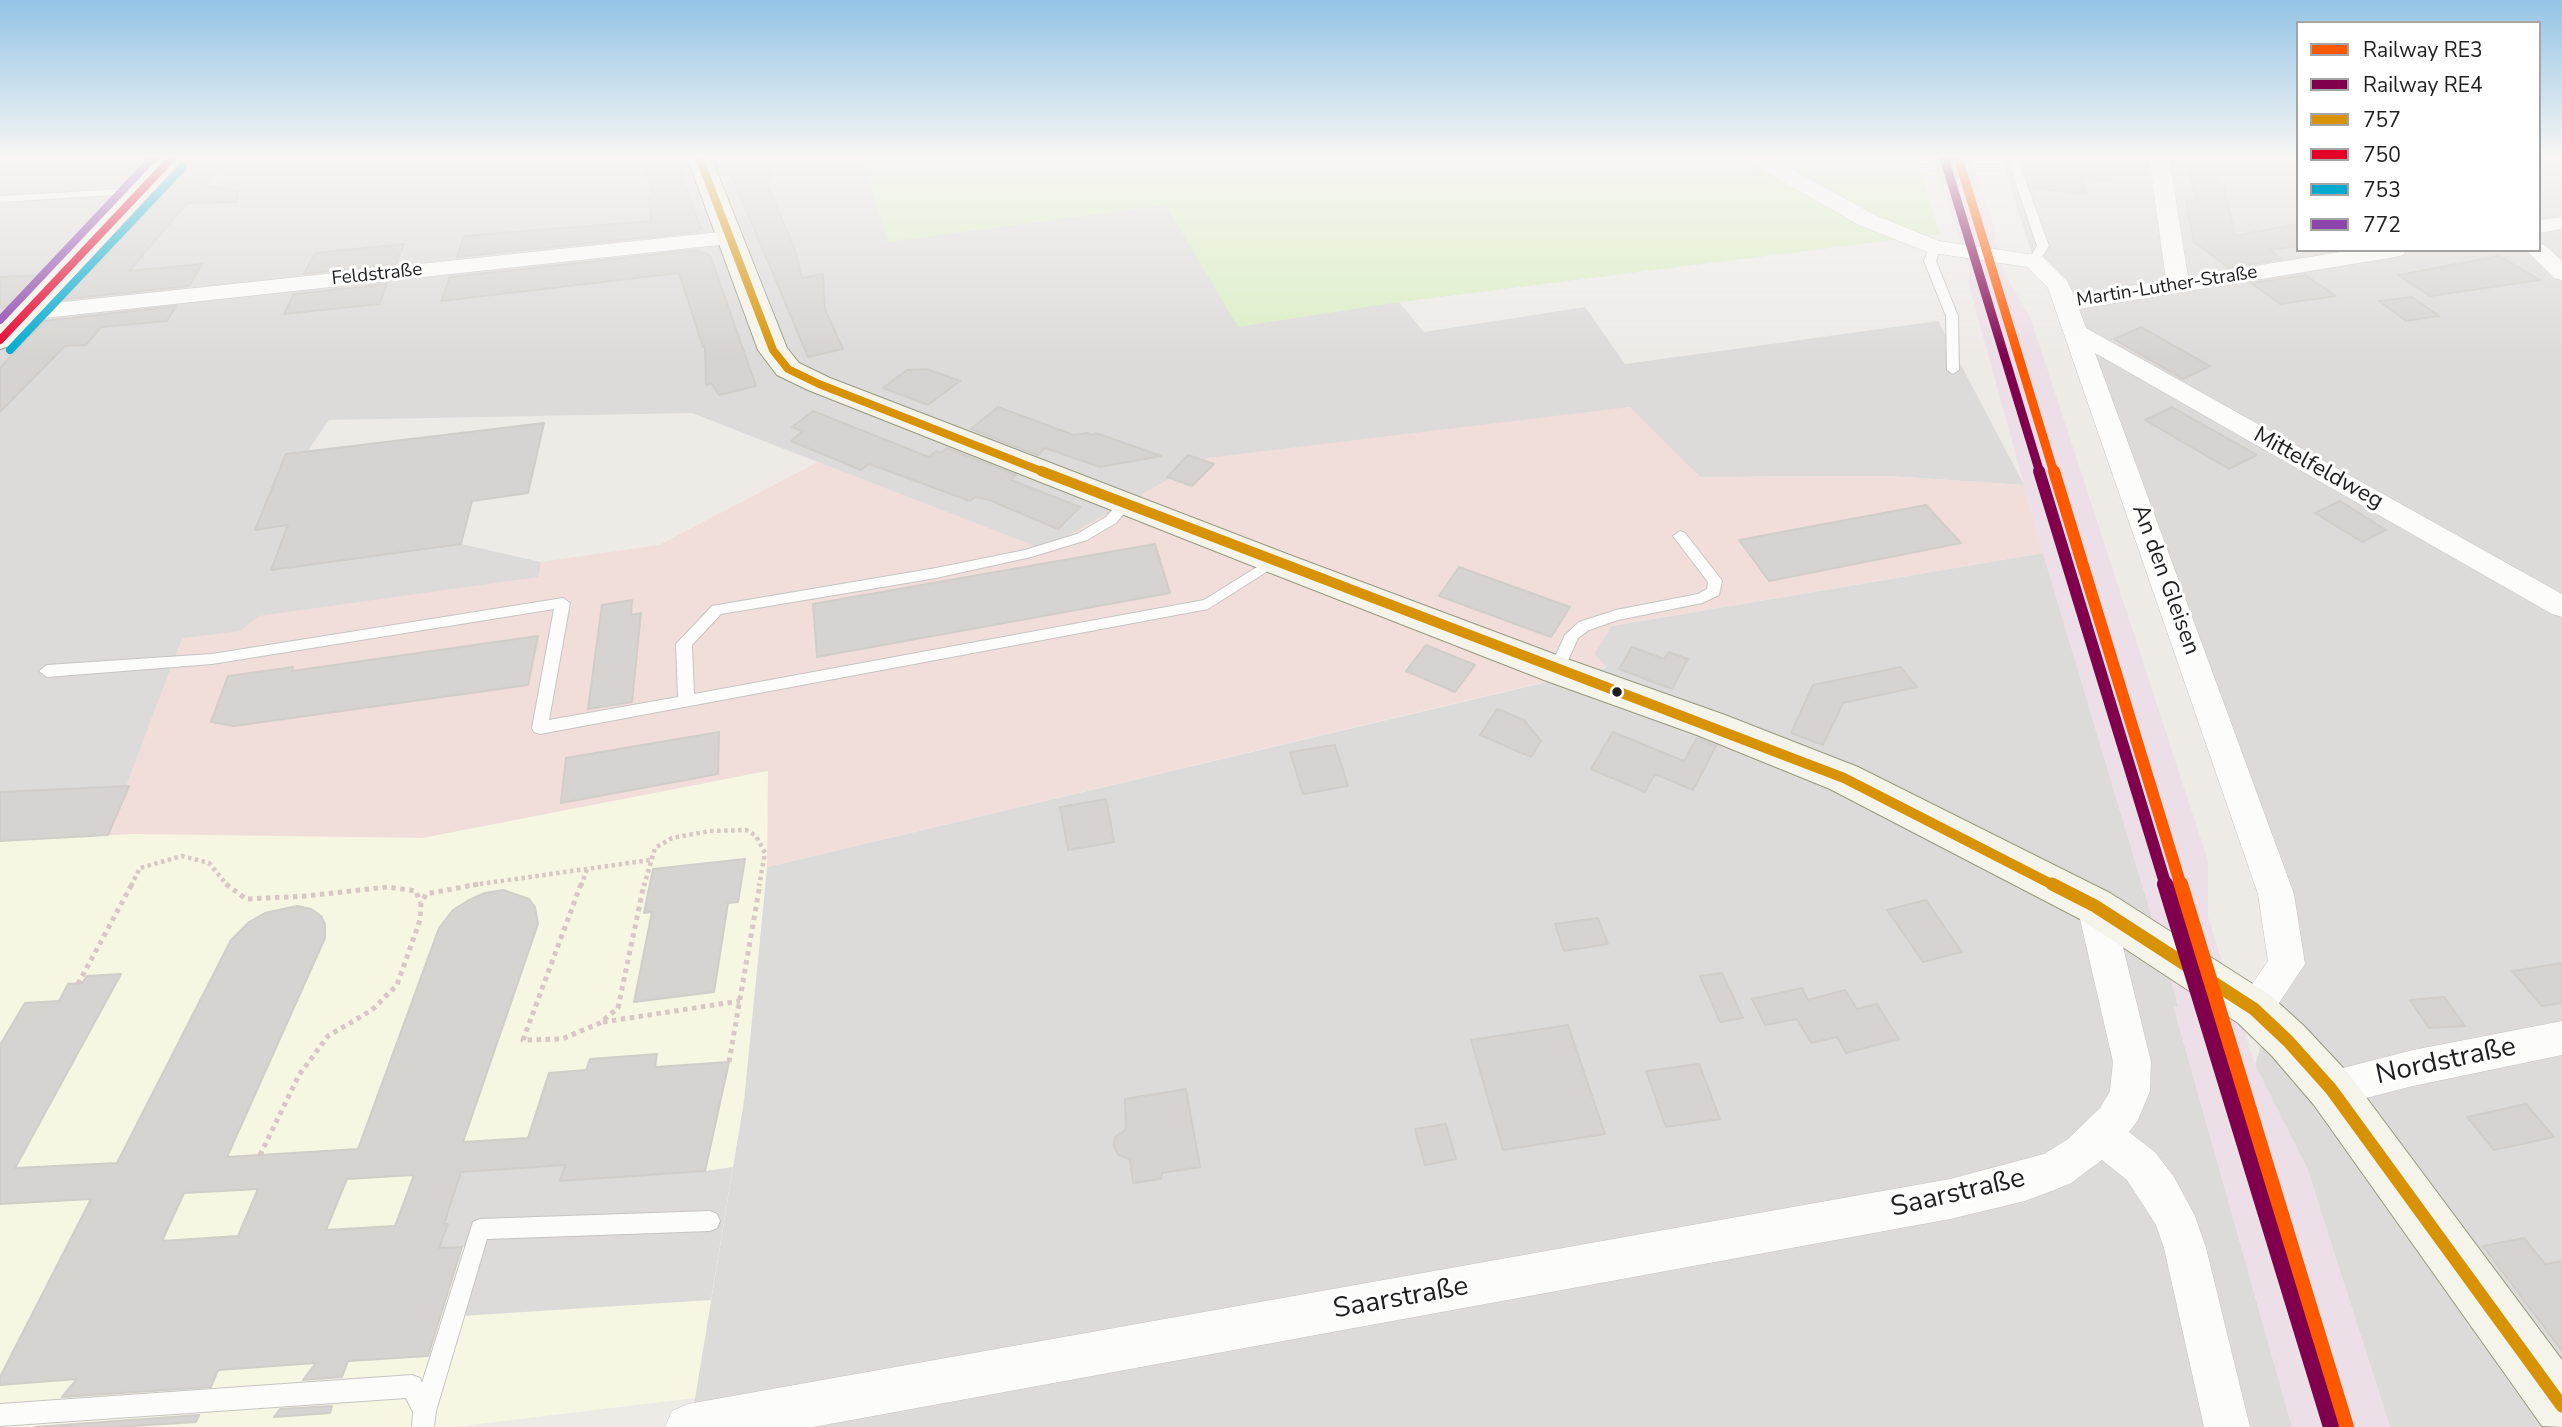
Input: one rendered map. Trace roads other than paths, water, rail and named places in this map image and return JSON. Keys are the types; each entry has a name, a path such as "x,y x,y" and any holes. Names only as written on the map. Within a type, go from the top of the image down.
{"street":[{"path":"0,340 110,224"},
{"path":"723,224 773,350 788,369 820,384 1275,562 1557,670 1711,725 1844,778 2095,906 2254,1009 2288,1041 2331,1089 2562,1406"},
{"path":"1876,224 1935,247 2034,261"},
{"path":"2169,224 2178,285"},
{"path":"2541,227 2559,224"},
{"name":"Feldstraße","path":"26,313 729,238"},
{"name":"Martin-Luther-Straße","path":"2069,318 2178,285 2383,252"},
{"path":"2538,252 2562,273"},
{"name":"An den Gleisen","path":"2034,261 2059,286 2276,894 2287,964 2254,1009"},
{"name":"Mittelfeldweg","path":"2069,318 2562,607"},
{"name":"Saarstraße","path":"688,1427 1950,1199 2025,1181 2057,1169 2081,1153 2101,1135 2124,1107 2130,1091 2132,1069 2095,906"},
{"name":"Nordstraße","path":"2331,1089 2413,1068 2562,1038"},
{"path":"2101,1135 2141,1166 2174,1216 2185,1248 2227,1427"}],"lane":[{"path":"2034,261 2043,246 2035,224"},
{"path":"1935,247 1930,261 1952,316 1953,370"},
{"path":"686,701 684,644 717,610 936,573 1026,554 1082,537 1111,520 1126,503"},
{"path":"1557,670 1572,635 1584,626 1616,615 1702,598 1714,591 1715,580 1681,536"},
{"path":"47,671 212,659 563,603 540,728 1208,604 1275,562"},
{"path":"424,1419 480,1229 710,1221"},
{"path":"0,1415 412,1386 424,1419"}],"rail line":[{"name":"RE4","path":"1964,224 2331,1427"},
{"name":"RE3","path":"1978,224 2346,1427"}]}
